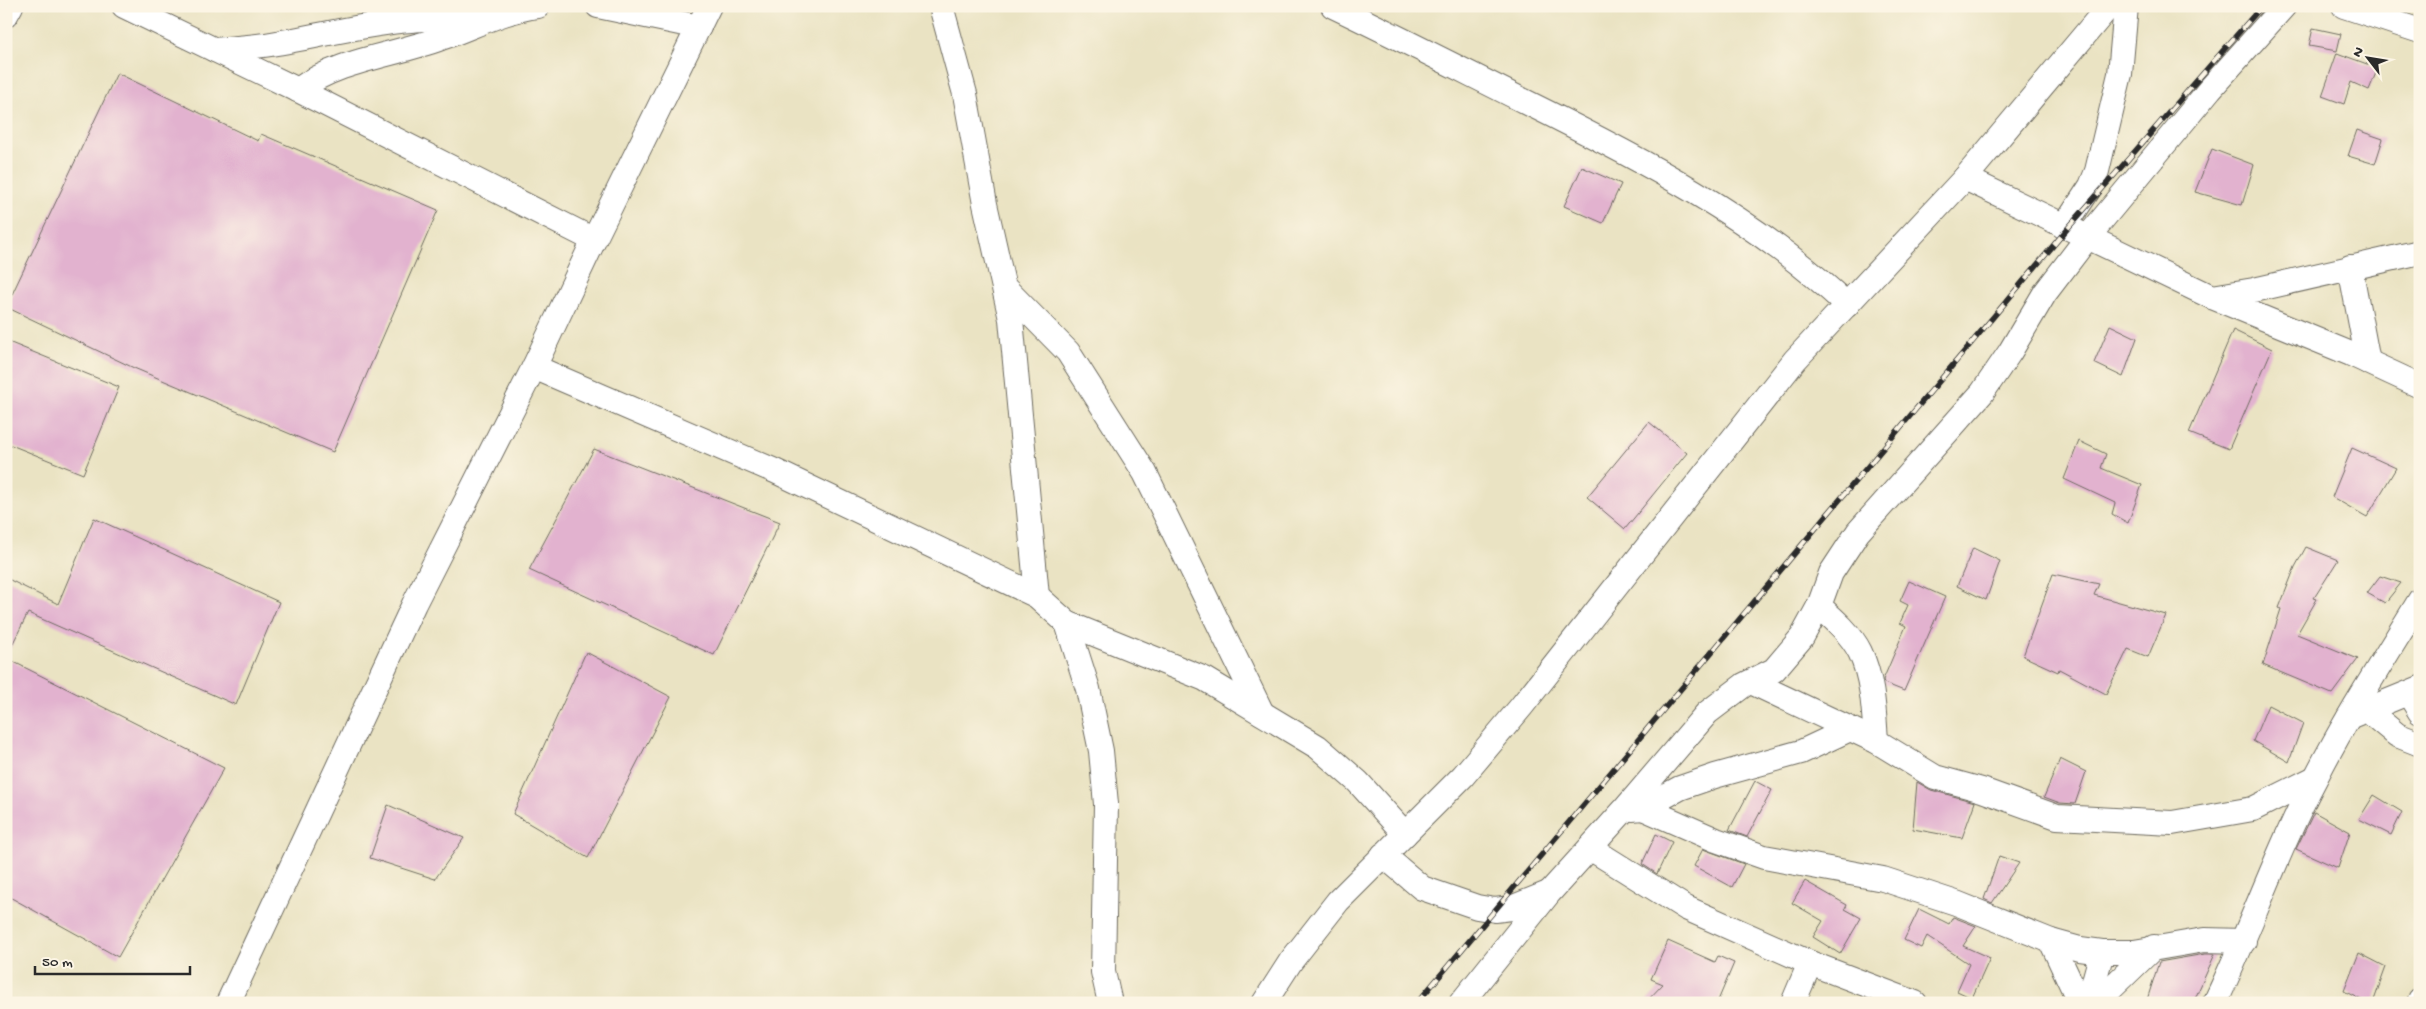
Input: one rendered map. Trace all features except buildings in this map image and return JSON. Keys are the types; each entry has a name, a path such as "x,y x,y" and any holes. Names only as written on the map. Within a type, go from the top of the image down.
{"street":[{"path":"6,15 11,6"},
{"path":"124,6 298,90 594,240"},
{"path":"298,90 313,79 345,65 440,39 482,21 538,6"},
{"path":"228,1003 414,604 534,367 704,16 598,6"},
{"path":"941,6 965,94 986,204 1005,288 1017,366 1020,428 1037,596"},
{"path":"1333,6 1560,119 1678,182 1741,220 1812,272 1847,305"},
{"path":"1264,1003 1291,961 1338,901 1463,776 1521,707 1795,360 1964,178 2109,6"},
{"path":"2064,227 2091,186 2097,170 2120,74 2126,6"},
{"path":"1460,1003 1549,893 1590,848 1634,809 1707,713 1751,682 1774,670 1802,637 1818,606 1831,573 1858,532 1982,393 2010,352 2045,293 2087,238 2210,89 2284,6"},
{"path":"2344,6 2420,31"},
{"path":"215,50 270,44 377,24 429,17 452,17 482,21"},
{"path":"1964,178 2212,297 2368,362 2420,386"},
{"path":"2212,297 2254,290 2420,252"},
{"path":"2350,267 2368,362"},
{"path":"1005,288 1068,352 1145,473 1262,713"},
{"path":"534,367 775,471 1037,596 1067,623 1170,663 1205,679 1318,747 1358,782 1405,834"},
{"path":"2215,1003 2315,778 2358,714 2420,600"},
{"path":"1818,606 1841,626 1860,652 1869,680 1876,741"},
{"path":"1067,623 1088,689 1101,751 1106,804 1103,972 1110,1003"},
{"path":"1751,682 1876,741 1935,777 1982,790 2057,817 2172,824 2253,809 2315,778"},
{"path":"2358,714 2416,698"},
{"path":"2358,714 2397,735 2420,744"},
{"path":"1634,809 1680,788 1714,776 1800,752 1850,729"},
{"path":"1634,809 1764,857 1883,880 1956,903 2050,941 2102,952 2134,952 2154,947 2204,940 2244,941"},
{"path":"1590,848 1686,908 1810,963 1915,1003"},
{"path":"1383,855 1422,888 1477,907 1495,910 1512,908 1549,893"},
{"path":"2050,941 2080,1003"},
{"path":"2096,1003 2154,947"},
{"path":"2088,1003 2102,952"},
{"path":"1793,1003 1810,963"}],"railway":[{"path":"1417,1003 2068,228 2262,6"}]}
